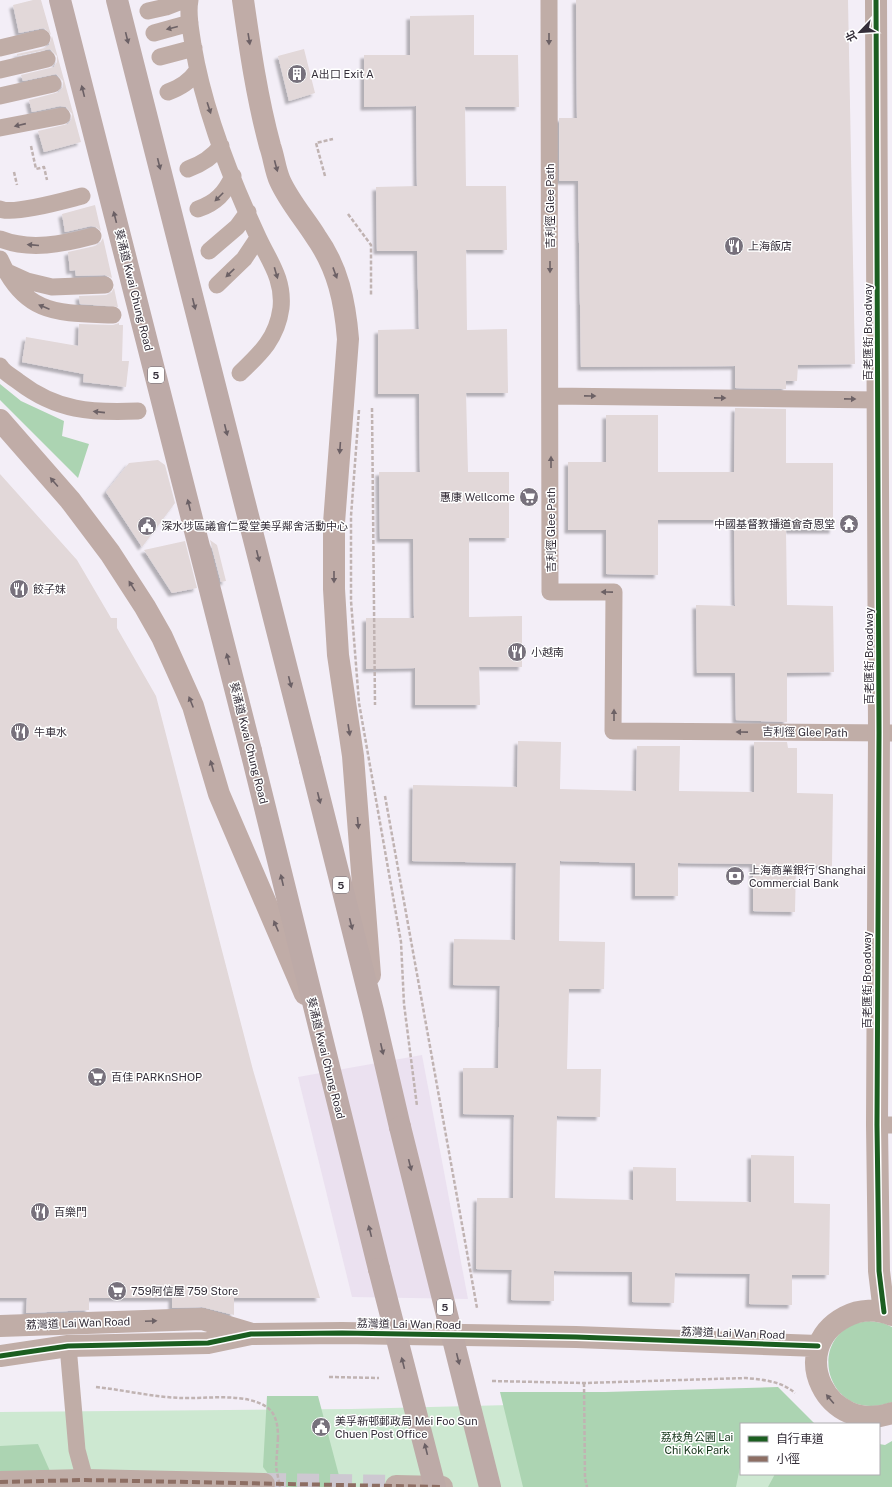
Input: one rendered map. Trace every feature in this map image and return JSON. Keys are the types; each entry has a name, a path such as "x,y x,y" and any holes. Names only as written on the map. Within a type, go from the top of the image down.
{"highway":[{"name":"葵涌道 Kwai Chung Road","path":"60,0 247,735 435,1487"},
{"name":"5","path":"117,0 373,1011 413,1179 490,1487"}],"main road":[{"path":"243,0 262,117 280,180 291,201 317,238 333,267 340,285 346,313 351,409 334,523 334,589 338,655 353,756 373,1011"},
{"path":"0,420 70,500 110,553 145,607 162,638 193,706 219,794 319,1027"}],"street":[{"name":"百老匯街 Broadway","path":"876,0 878,400 885,733 884,1125 879,1271 888,1314"},
{"path":"888,1314 868,1310 852,1313 838,1321 826,1332 818,1346 816,1362 818,1378 825,1393 835,1405 849,1413 864,1417 880,1417 892,1413"},
{"name":"荔灣道 Lai Wan Road","path":"0,1326 202,1319 250,1334"},
{"name":"荔灣道 Lai Wan Road","path":"0,1356 68,1346 208,1343 250,1334 457,1334 818,1346"},
{"path":"0,1482 272,1485"},
{"path":"396,1486 442,1487"}],"lane":[{"path":"148,12 184,0"},
{"path":"190,0 190,24 197,71 221,146 258,238 273,264 280,286 281,307 276,330 262,353 240,373"},
{"name":"吉利徑 Glee Path","path":"549,0 551,396 550,592 614,592 614,731 885,733"},
{"path":"154,32 190,24"},
{"path":"0,48 42,38"},
{"path":"160,58 194,48"},
{"path":"0,70 48,60"},
{"path":"168,92 182,86 192,79 197,71"},
{"path":"0,96 53,84"},
{"path":"0,128 62,116"},
{"path":"188,169 202,164 214,156 221,146"},
{"path":"198,209 208,206 218,199 226,190 233,176"},
{"path":"0,209 36,207 82,196"},
{"path":"209,251 237,226 248,212"},
{"path":"0,239 20,244 39,246 62,244 93,236"},
{"path":"217,285 244,259 258,238"},
{"path":"3,265 28,281 52,288 105,285"},
{"path":"3,265 16,289 34,303 67,314 113,315"},
{"path":"0,366 33,393 68,407 104,412 138,411"},
{"path":"551,396 878,400"},
{"path":"68,1346 77,1450 86,1483"}],"path":[{"path":"324,176 316,144 333,139"},
{"path":"30,144 36,169 44,167 48,185"},
{"path":"348,214 371,245 371,301"},
{"path":"372,404 375,707"},
{"path":"351,409 351,600 359,695 400,942 404,1004 418,1114"},
{"path":"385,793 477,1310"},
{"path":"330,1377 382,1378"},
{"path":"490,1381 584,1383 758,1379 787,1386 799,1397"},
{"path":"72,1383 180,1398 248,1400 268,1408 274,1417 278,1428 276,1467 272,1485"},
{"path":"584,1383 585,1478 587,1487"}],"shaded area":[{"path":"422,1055 468,1299 352,1297 298,1077"}],"green space":[{"path":"0,384 21,401 64,421 62,436 89,444 78,478 0,400"},
{"path":"869,1321 883,1323 892,1327 892,1402 871,1406 853,1402 840,1393 832,1380 828,1364 831,1348 839,1334 854,1324"},
{"path":"778,1387 814,1423 740,1423 740,1467 736,1487 523,1487 500,1392 605,1392"},
{"path":"267,1396 318,1396 342,1487 278,1487 263,1467"},
{"name":"荔枝角公園 Lai Chi Kok Park","path":"779,1398 742,1423 740,1423 740,1475 880,1475 892,1487 0,1487 0,1412 351,1409"},
{"path":"892,1441 892,1487 768,1487 774,1475 880,1475 880,1444 885,1445"},
{"path":"38,1444 57,1487 0,1487 0,1446"}],"building":[{"path":"33,0 41,0 51,35 44,28 19,33 13,5"},
{"path":"576,0 848,0 855,364 798,365 797,381 786,381 786,389 735,388 735,366 581,367 578,181 559,181 559,118 577,118"},
{"path":"474,15 474,55 518,55 519,107 465,107 466,186 506,186 507,250 466,250 467,330 507,329 508,393 466,393 468,472 509,472 509,538 469,538 469,617 522,616 522,667 479,667 480,705 415,705 415,668 366,669 366,618 414,618 413,539 380,539 379,472 420,472 419,394 378,394 378,330 419,329 417,251 377,251 376,187 417,186 416,106 364,107 364,55 410,55 410,16"},
{"path":"52,36 81,142 44,152 38,131 68,124 71,120 72,114 66,107 60,106 32,112 29,100 59,92 63,87 63,81 56,74 23,81 21,75 54,67 57,62 57,56 50,49 17,56 17,54 45,48 49,45"},
{"name":"A出口 Exit A","path":"304,49 315,93 289,101 278,56"},
{"path":"95,205 101,231 96,227 91,226 65,232 62,214"},
{"path":"103,238 112,278 105,275 76,276 75,270 70,271 68,252 95,246 100,243"},
{"path":"114,288 118,307 80,304 79,296 106,295 111,293"},
{"path":"119,323 119,325 123,325 122,361 129,361 126,387 83,382 84,374 22,362 26,337 78,346 79,324 113,325"},
{"path":"735,408 786,409 786,463 833,463 833,530 786,530 787,605 833,606 834,672 787,673 787,722 736,720 735,673 697,673 696,605 735,606 734,520 658,520 658,575 606,574 606,530 568,530 568,462 606,462 606,415 658,415 658,472 734,472"},
{"path":"158,460 165,465 175,503 142,547 106,492 129,463"},
{"path":"0,474 77,560 111,618 117,618 117,628 156,696 253,1070 320,1298 234,1298 234,1315 202,1307 172,1308 172,1298 89,1298 89,1310 26,1313 27,1298 0,1298"},
{"path":"210,540 217,545 226,581 221,582"},
{"path":"185,541 197,588 172,593 144,550"},
{"path":"518,741 561,742 560,789 636,791 637,746 680,746 679,791 754,792 754,742 787,742 788,748 797,748 797,793 833,794 832,866 796,865 795,912 753,911 753,864 678,863 678,896 635,896 635,863 560,861 559,941 605,942 604,989 569,989 567,1069 601,1069 600,1117 557,1116 555,1198 633,1200 633,1167 676,1168 676,1201 751,1202 751,1155 794,1156 794,1203 830,1204 829,1275 792,1275 792,1305 749,1304 750,1274 675,1273 674,1303 632,1302 632,1272 554,1271 554,1301 511,1300 512,1270 476,1269 477,1198 513,1198 514,1115 463,1114 463,1068 498,1068 500,986 453,985 454,939 515,940 516,863 412,861 413,785 517,787"}],"tunnel":[{"path":"264,1484 396,1486"}],"marked path":[{"path":"0,1482 85,1480 442,1487"}],"cycle path":[{"path":"876,0 879,733 877,1125 879,1271 884,1312"},
{"path":"0,1356 68,1346 208,1343 251,1334 342,1333 576,1337 818,1346"}],"place":[{"name":"A出口 Exit A","path":"297,74"},
{"name":"上海飯店","path":"734,246"},
{"name":"惠康 Wellcome","path":"529,497"},
{"name":"中國基督教播道會奇恩堂","path":"849,524"},
{"name":"深水埗區議會仁愛堂美孚鄰舍活動中心","path":"147,526"},
{"name":"餃子妹","path":"19,589"},
{"name":"小越南","path":"517,652"},
{"name":"牛車水","path":"20,732"},
{"name":"上海商業銀行 Shanghai Commercial Bank","path":"735,876"},
{"name":"百佳 PARKnSHOP","path":"97,1077"},
{"name":"百樂門","path":"40,1212"},
{"name":"759阿信屋 759 Store","path":"117,1291"},
{"name":"美孚新邨郵政局 Mei Foo Sun Chuen Post Office","path":"321,1427"}]}
